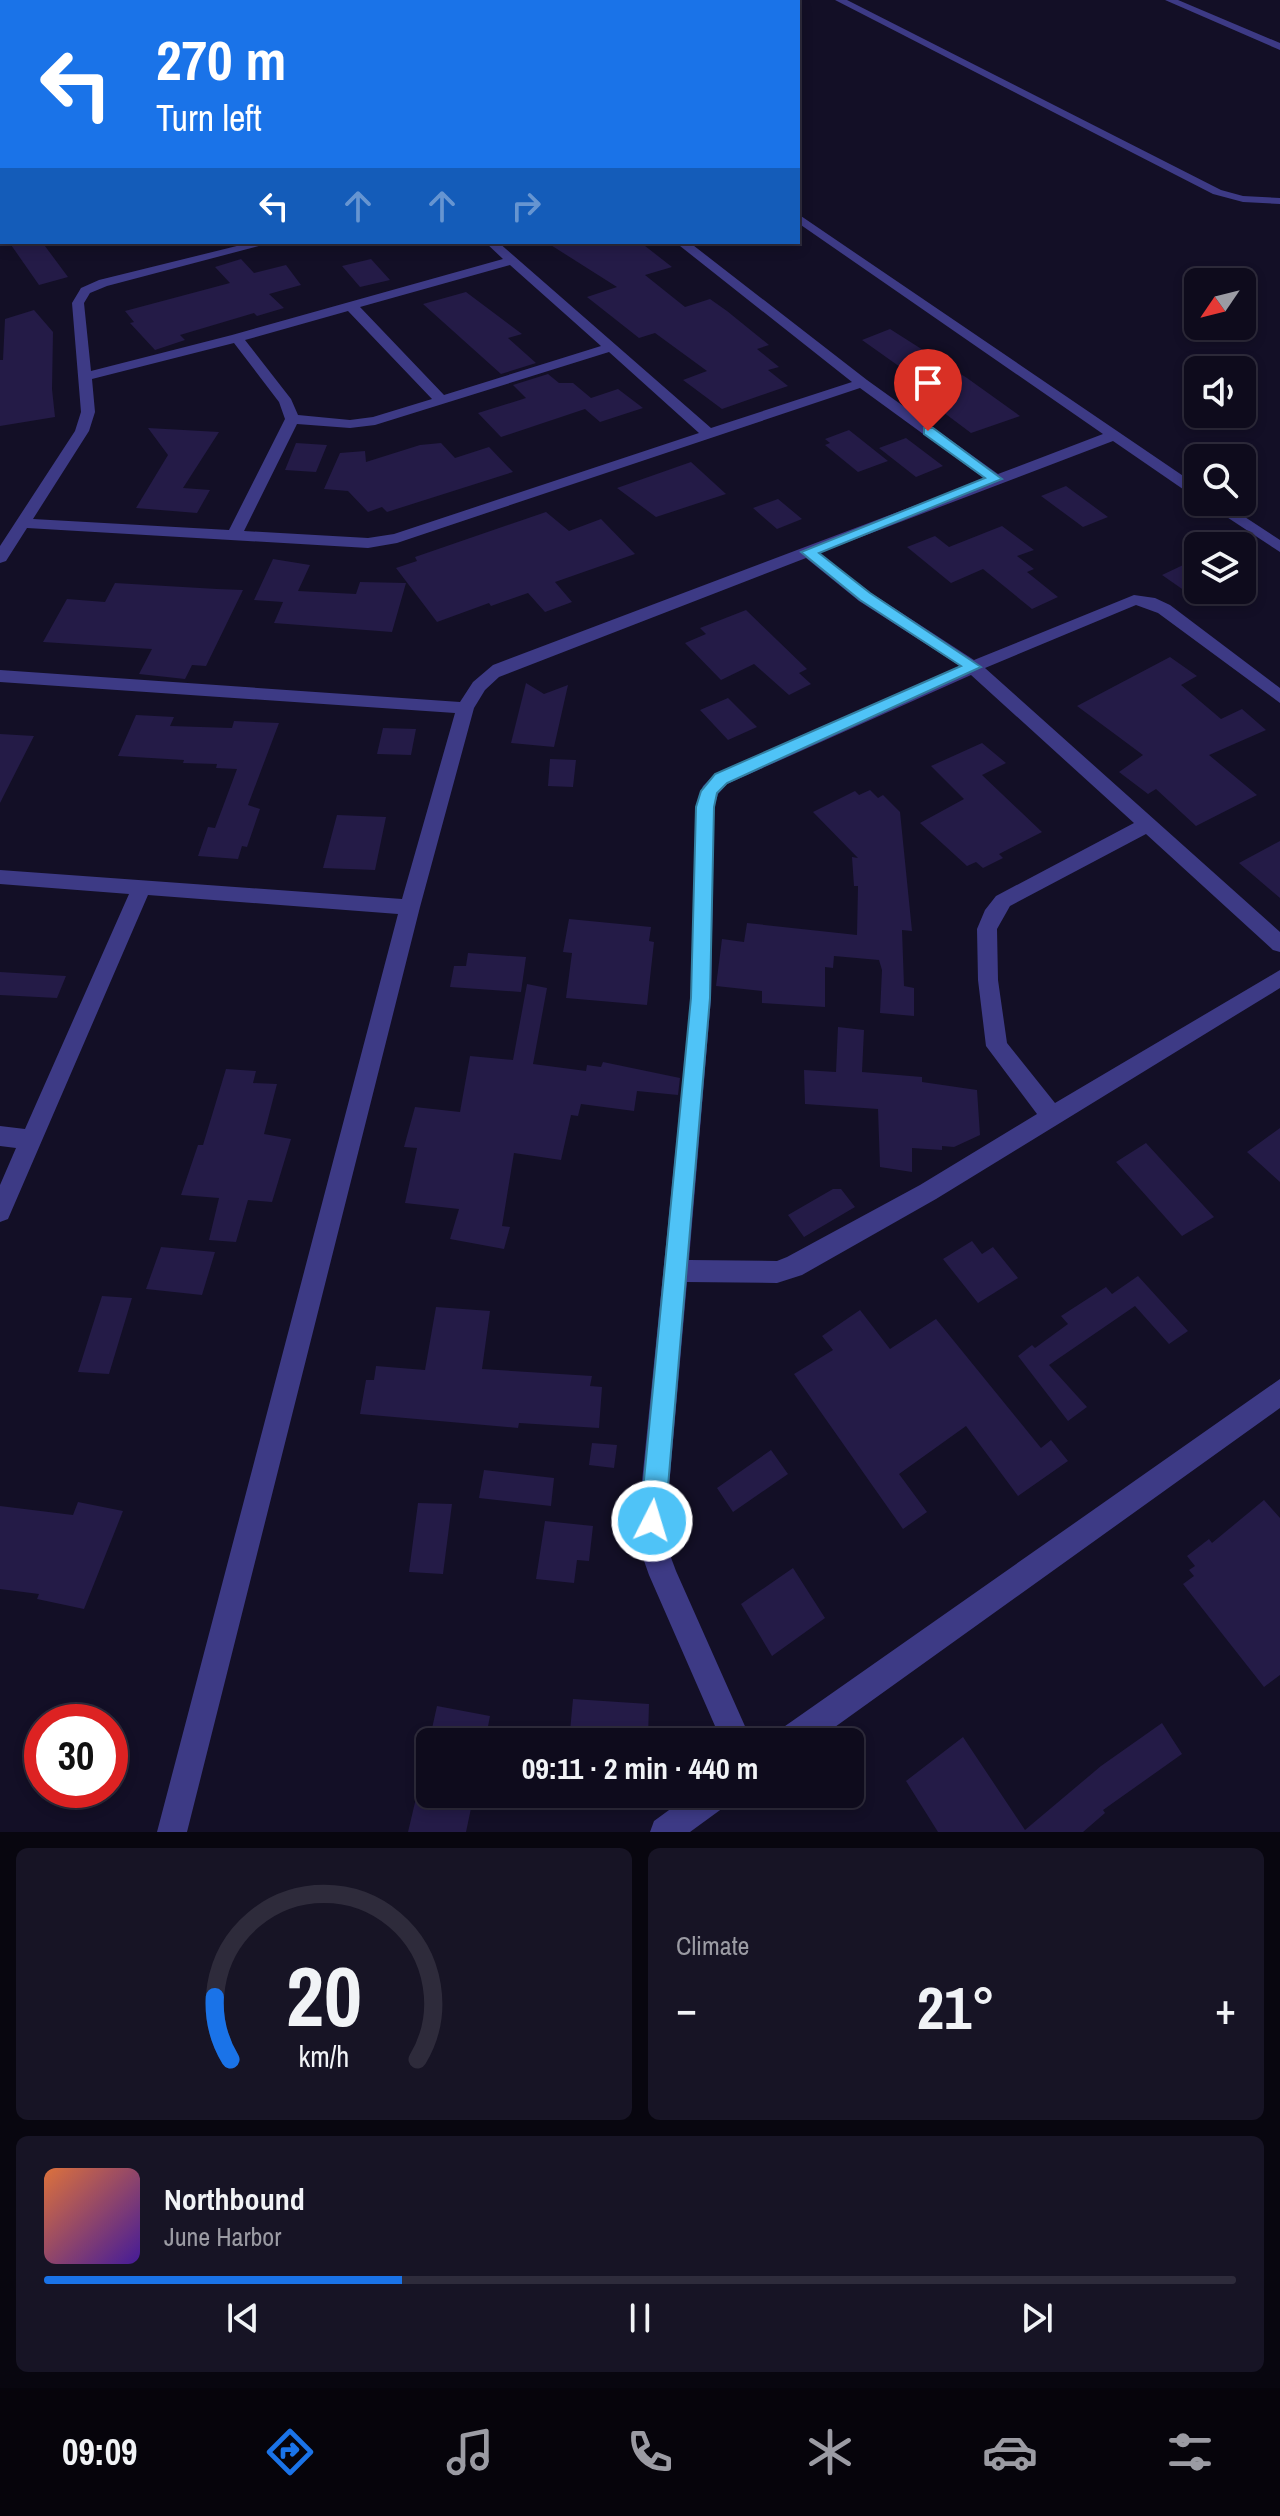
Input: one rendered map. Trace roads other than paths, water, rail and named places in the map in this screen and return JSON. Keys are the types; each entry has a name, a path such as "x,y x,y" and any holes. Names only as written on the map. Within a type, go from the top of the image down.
{"street":[{"path":"840,0 1217,192 1243,199 1280,201"},
{"path":"1170,0 1280,47"},
{"path":"800,219 1184,484"},
{"path":"0,558 82,431 88,412 78,303 85,291 103,283 260,244"},
{"path":"493,244 708,433"},
{"path":"684,244 862,383 995,479"},
{"path":"84,377 237,338 510,261"},
{"path":"351,306 441,400"},
{"path":"234,535 292,419 286,402 237,338"},
{"path":"292,419 350,424 375,421 609,348"},
{"path":"24,523 368,543 397,538 862,383"},
{"path":"172,1832 410,907 465,708 482,680 499,669 1112,436"},
{"path":"1233,516 1280,547"},
{"path":"808,552 865,597 973,667 1280,944"},
{"path":"731,1728 656,1555 652,1521 701,998 705,807 710,791 721,779 973,667 1134,600 1164,609 1280,697"},
{"path":"0,676 465,708"},
{"path":"1053,1117 997,1046 988,980 987,929 992,915 1003,901 1147,825"},
{"path":"0,877 410,907"},
{"path":"0,1211 142,887"},
{"path":"675,1271 777,1272 793,1267 928,1192 1280,978"},
{"path":"0,1136 30,1139"},
{"path":"809,1728 1280,1392"},
{"path":"665,1832 697,1808"}]}
